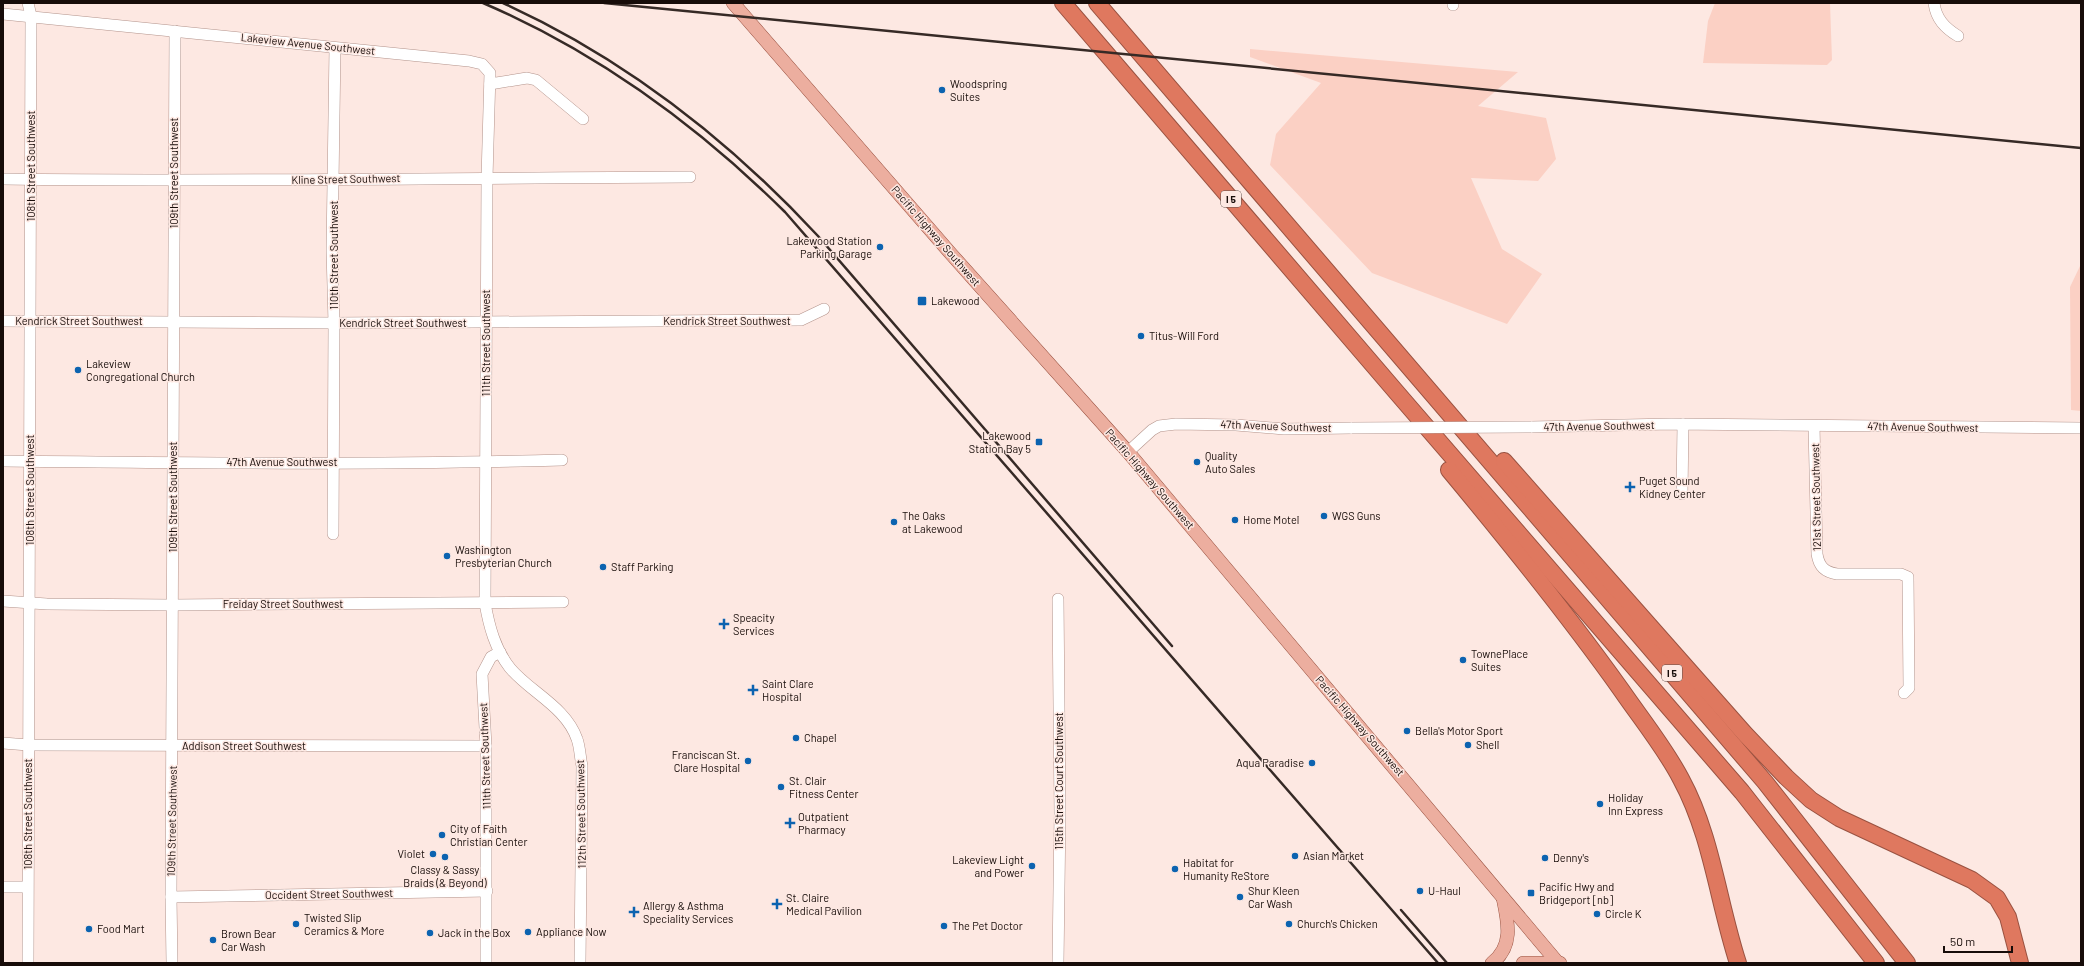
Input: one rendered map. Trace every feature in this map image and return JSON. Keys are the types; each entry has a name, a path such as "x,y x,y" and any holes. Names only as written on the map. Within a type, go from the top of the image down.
{"highway":[{"name":"I 5","path":"1064,3 1398,394 1742,792 1876,963"},
{"name":"I 5","path":"1097,3 1765,782 1907,963"},
{"path":"1429,390 1489,445 1745,734 1786,778 1811,800 1839,818 1972,880 1997,898 2008,917 2020,963"},
{"path":"1398,394 1431,448 1551,596 1664,751 1681,779 1698,818 1709,852 1738,963"}],"main road":[{"name":"Pacific Highway Southwest","path":"733,3 952,255 1128,452 1559,963"},
{"path":"1492,963 1505,950 1507,940 1507,917 1504,898"},
{"path":"1523,963 1559,963"}],"street":[{"name":"108th Street Southwest","path":"28,3 31,16 27,887 28,963"},
{"name":"108th Street Southwest","path":"31,16 34,3"},
{"path":"1934,3 1940,20 1946,28 1958,36"},
{"name":"Lakeview Avenue Southwest","path":"3,14 175,30 476,62 482,64 490,73 490,84"},
{"name":"109th Street Southwest","path":"172,963 171,897 175,30"},
{"name":"110th Street Southwest","path":"334,48 334,180 332,250 334,323 334,534"},
{"path":"490,84 527,78 536,80 583,119"},
{"name":"111th Street Southwest","path":"485,603 487,178 490,84"},
{"name":"Kline Street Southwest","path":"3,179 334,180 690,177"},
{"name":"Kendrick Street Southwest","path":"3,321 334,323 801,320 824,309"},
{"name":"47th Avenue Southwest","path":"1128,452 1152,430 1165,425 1236,425 1284,429 1683,424 2081,428"},
{"path":"1682,494 1683,424"},
{"name":"121st Street Southwest","path":"1814,426 1817,554 1822,568 1837,574 1906,575 1908,584 1908,688 1904,693"},
{"name":"47th Avenue Southwest","path":"3,461 173,463 485,462 562,460"},
{"name":"115th Street Court Southwest","path":"1058,599 1060,813 1058,963"},
{"name":"Freiday Street Southwest","path":"3,601 29,603 172,605 563,602"},
{"name":"112th Street Southwest","path":"485,603 490,627 500,652 515,673 563,716 577,738 582,766 580,963"},
{"name":"111th Street Southwest","path":"486,963 486,746 482,674 490,657 500,652"},
{"name":"Addison Street Southwest","path":"3,743 28,746 486,746"},
{"path":"3,887 27,887"},
{"name":"Occident Street Southwest","path":"171,897 487,891"}],"shaded area":[{"path":"1715,3 1830,3 1832,60 1827,65 1703,63 1708,21"},
{"path":"1250,49 1518,72 1478,106 1546,118 1556,159 1538,181 1471,178 1502,249 1542,274 1507,324 1372,273 1270,165 1276,134 1321,83 1250,57"},
{"path":"2081,264 2081,411 2071,410 2070,287"}],"railway":[{"path":"483,3 525,22 566,44 644,93 717,150 785,212 1438,963"},
{"path":"503,3 548,25 591,49 632,75 711,134 784,200 818,236 1172,646"},
{"path":"604,3 2081,148"},
{"path":"1401,910 1447,963"}],"place":[{"name":"Woodspring Suites","path":"942,90"},
{"name":"Lakewood Station Parking Garage","path":"880,247"},
{"name":"Lakewood","path":"922,301"},
{"name":"Titus-Will Ford","path":"1141,336"},
{"name":"Lakeview Congregational Church","path":"78,370"},
{"name":"Lakewood Station Bay 5","path":"1039,442"},
{"name":"Quality Auto Sales","path":"1197,462"},
{"name":"Puget Sound Kidney Center","path":"1630,487"},
{"name":"WGS Guns","path":"1324,516"},
{"name":"Home Motel","path":"1235,520"},
{"name":"The Oaks at Lakewood","path":"894,522"},
{"name":"Washington Presbyterian Church","path":"447,556"},
{"name":"Staff Parking","path":"603,567"},
{"name":"Speacity Services","path":"724,624"},
{"name":"TownePlace Suites","path":"1463,660"},
{"name":"Saint Clare Hospital","path":"753,690"},
{"name":"Bella's Motor Sport","path":"1407,731"},
{"name":"Chapel","path":"796,738"},
{"name":"Shell","path":"1468,745"},
{"name":"Franciscan St. Clare Hospital","path":"748,761"},
{"name":"Aqua Paradise","path":"1312,763"},
{"name":"St. Clair Fitness Center","path":"781,787"},
{"name":"Holiday Inn Express","path":"1600,804"},
{"name":"Outpatient Pharmacy","path":"790,823"},
{"name":"City of Faith Christian Center","path":"442,835"},
{"name":"Violet","path":"433,854"},
{"name":"Asian Market","path":"1295,856"},
{"name":"Classy & Sassy Braids (& Beyond)","path":"445,857"},
{"name":"Denny's","path":"1545,858"},
{"name":"Lakeview Light and Power","path":"1032,866"},
{"name":"Habitat for Humanity ReStore","path":"1175,869"},
{"name":"U-Haul","path":"1420,891"},
{"name":"Pacific Hwy and Bridgeport [nb]","path":"1531,893"},
{"name":"Shur Kleen Car Wash","path":"1240,897"},
{"name":"St. Claire Medical Pavilion","path":"777,904"},
{"name":"Allergy & Asthma Speciality Services","path":"634,912"},
{"name":"Circle K","path":"1597,914"},
{"name":"Twisted Slip Ceramics & More","path":"296,924"},
{"name":"Church's Chicken","path":"1289,924"},
{"name":"The Pet Doctor","path":"944,926"},
{"name":"Food Mart","path":"89,929"},
{"name":"Appliance Now","path":"528,932"},
{"name":"Jack in the Box","path":"430,933"},
{"name":"Brown Bear Car Wash","path":"213,940"}]}
